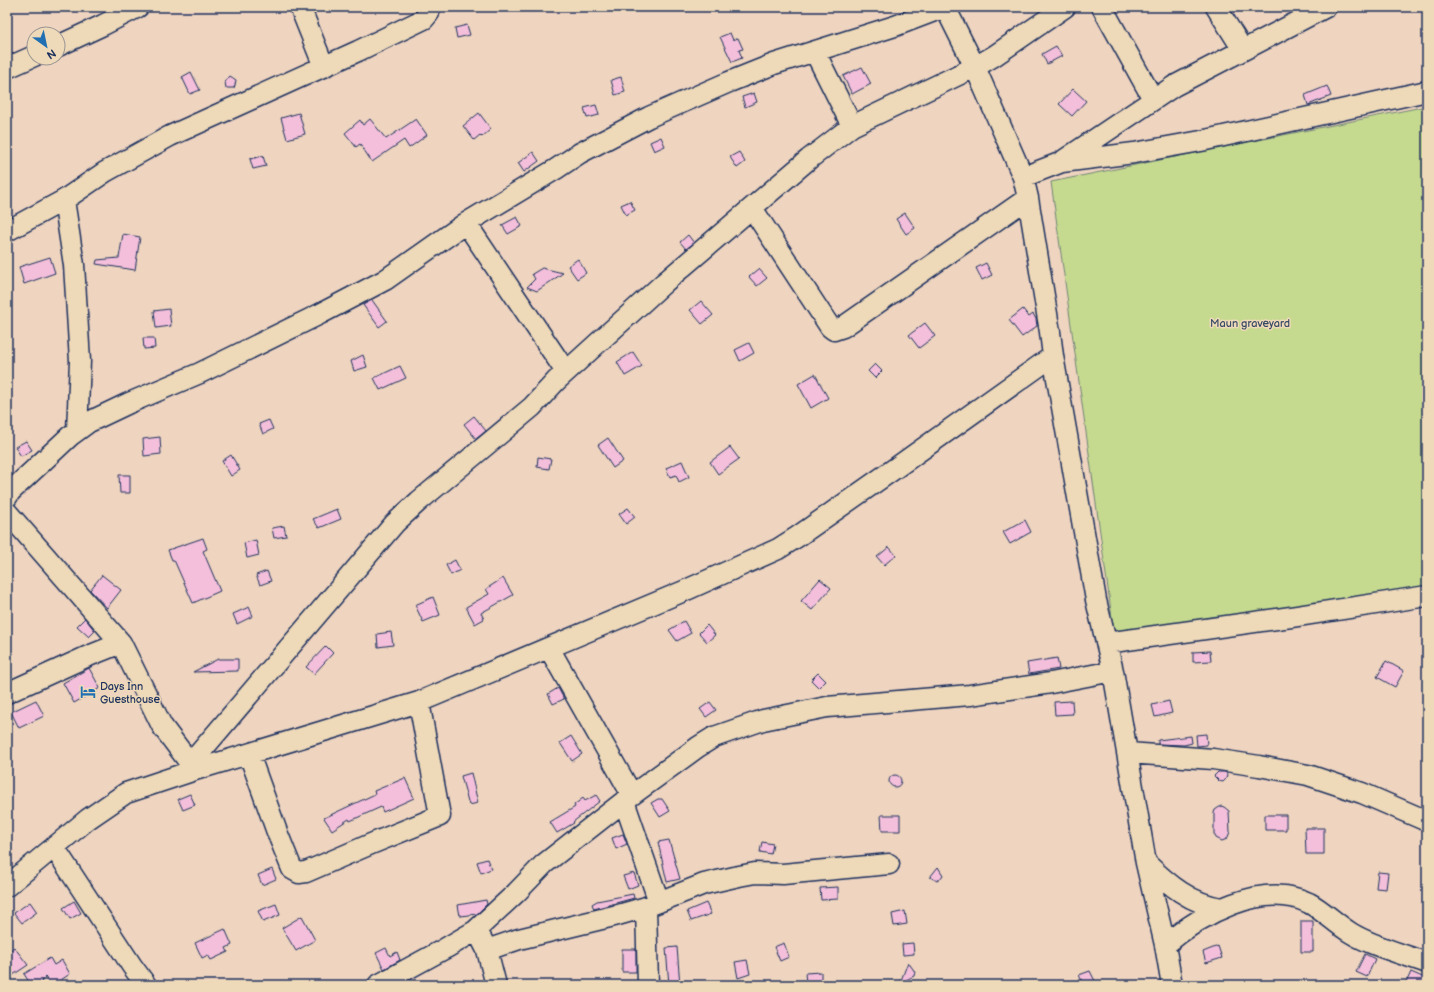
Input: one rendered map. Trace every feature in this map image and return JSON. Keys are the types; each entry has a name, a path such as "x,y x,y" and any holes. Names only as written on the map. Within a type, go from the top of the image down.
{"street":[{"path":"66,42 138,7"},
{"path":"300,7 324,67"},
{"path":"7,231 64,200 105,172 170,136 324,67 424,19 428,14 429,7"},
{"path":"7,497 10,492 77,431 89,422 129,403 200,373 385,280 466,223 556,169 580,152 649,117 774,64 888,28 945,7 975,67 1023,177 1028,198 1053,356 1096,600 1113,671 1146,862 1165,945 1172,985"},
{"path":"193,766 395,523 532,407 566,372 665,282 809,159 852,126 975,67 994,56 1065,7"},
{"path":"1102,7 1153,99"},
{"path":"1216,7 1243,50"},
{"path":"1023,177 1062,162 1174,86 1326,7"},
{"path":"815,52 852,126"},
{"path":"7,68 26,60"},
{"path":"1062,162 1134,153 1201,141 1427,91"},
{"path":"752,208 830,327 834,330 843,327 1028,198"},
{"path":"64,200 74,265 80,361 77,431"},
{"path":"466,223 566,372"},
{"path":"7,886 88,818 126,793 193,766 249,754 419,702 759,559 797,537 1053,356"},
{"path":"7,512 121,643 162,726 193,766"},
{"path":"1106,643 1427,596"},
{"path":"7,693 86,657 121,643"},
{"path":"549,648 628,798 653,904 648,985"},
{"path":"378,985 475,931 516,893 544,864 628,798 714,737 763,720 827,707 970,695 1051,683 1113,671"},
{"path":"249,754 292,869 299,873 306,872 440,816 419,702"},
{"path":"1128,753 1212,759 1308,775 1362,794 1427,821"},
{"path":"54,847 146,985"},
{"path":"1146,862 1173,887 1200,903 1222,908"},
{"path":"488,950 519,939 618,915 653,904 704,884 738,876 756,873 783,874 889,864"},
{"path":"1165,945 1186,928 1222,908 1254,898 1277,895 1294,898 1308,903 1351,933 1380,946 1427,963"},
{"path":"475,931 482,939 488,950 496,985"}],"green space":[{"name":"Maun graveyard","path":"1427,106 1427,592 1115,639 1051,182"}],"building":[{"path":"467,25 470,35 457,38 455,28"},
{"path":"730,33 733,40 738,38 743,49 739,50 742,58 732,62 720,37"},
{"path":"1056,46 1062,56 1047,64 1042,54"},
{"path":"862,67 871,84 852,94 843,76"},
{"path":"191,72 200,90 190,94 182,77"},
{"path":"230,76 236,80 234,88 226,88 225,82"},
{"path":"621,77 625,92 615,95 611,80"},
{"path":"1327,86 1331,96 1308,105 1305,95"},
{"path":"1073,89 1086,101 1072,116 1059,104"},
{"path":"754,93 757,102 745,107 742,97"},
{"path":"596,105 599,115 587,118 584,108"},
{"path":"299,113 305,134 287,139 281,118"},
{"path":"479,113 491,129 482,137 480,135 474,140 463,126"},
{"path":"370,119 386,139 416,119 427,135 409,148 404,140 372,162 360,144 356,147 345,133 360,120 363,125"},
{"path":"661,137 665,146 654,151 650,142"},
{"path":"533,152 539,161 524,172 518,163"},
{"path":"739,152 745,162 737,168 730,157"},
{"path":"263,156 266,166 253,169 250,159"},
{"path":"630,201 635,210 626,215 621,205"},
{"path":"905,213 915,228 906,234 896,219"},
{"path":"517,217 522,226 508,234 502,225"},
{"path":"123,234 140,237 135,270 96,264 97,260 119,258"},
{"path":"688,235 694,243 686,249 680,242"},
{"path":"50,257 55,273 24,284 19,267"},
{"path":"578,259 586,273 577,279 568,266"},
{"path":"986,263 992,275 982,280 976,268"},
{"path":"542,268 563,273 537,291 527,287 535,279 532,274"},
{"path":"759,269 767,278 757,286 749,277"},
{"path":"372,300 387,321 379,327 363,305"},
{"path":"701,301 713,315 702,324 690,310"},
{"path":"169,309 171,326 156,328 154,311"},
{"path":"1023,309 1029,317 1033,314 1036,319 1037,326 1022,337 1009,320"},
{"path":"925,323 935,336 919,348 909,335"},
{"path":"143,338 154,338 155,348 144,349"},
{"path":"749,343 754,353 740,361 735,350"},
{"path":"633,352 642,366 625,376 617,362"},
{"path":"363,355 367,367 354,371 351,361"},
{"path":"875,364 882,371 875,378 868,371"},
{"path":"400,366 406,378 380,390 374,378"},
{"path":"815,374 828,398 811,408 798,384"},
{"path":"474,416 486,431 476,439 464,424"},
{"path":"269,420 273,429 263,434 259,424"},
{"path":"160,437 161,454 144,456 143,439"},
{"path":"608,438 623,461 613,468 598,445"},
{"path":"26,441 32,450 21,456 15,447"},
{"path":"730,447 739,459 718,474 710,462"},
{"path":"231,455 240,470 231,476 222,461"},
{"path":"538,457 551,459 549,469 537,467"},
{"path":"682,461 689,477 679,482 676,475 670,477 666,468"},
{"path":"119,475 130,475 130,493 120,493"},
{"path":"628,508 635,517 626,524 619,514"},
{"path":"337,509 341,519 319,528 313,519"},
{"path":"1025,520 1031,532 1010,544 1003,532"},
{"path":"284,526 286,536 274,538 272,528"},
{"path":"203,538 207,549 203,551 220,591 193,603 168,550"},
{"path":"256,540 259,555 247,558 244,543"},
{"path":"889,547 896,555 884,565 877,557"},
{"path":"455,560 460,570 451,575 446,565"},
{"path":"267,571 271,581 260,585 256,575"},
{"path":"102,575 121,590 107,608 90,590"},
{"path":"503,578 513,595 481,613 484,619 475,624 466,607 489,594 486,589"},
{"path":"820,579 831,588 812,610 801,601"},
{"path":"433,597 440,615 423,622 415,605"},
{"path":"249,607 253,616 237,624 233,614"},
{"path":"85,618 95,631 89,637 77,626"},
{"path":"684,621 691,633 677,641 669,630"},
{"path":"707,625 715,635 707,642 699,633"},
{"path":"391,632 393,645 378,647 377,634"},
{"path":"326,646 333,653 314,674 306,667"},
{"path":"1210,651 1211,661 1193,662 1193,652"},
{"path":"1057,658 1059,669 1029,674 1027,663"},
{"path":"218,659 238,659 238,671 193,672"},
{"path":"1386,661 1404,671 1395,687 1377,677"},
{"path":"89,668 100,688 74,703 63,683"},
{"path":"818,673 826,681 819,688 811,680"},
{"path":"558,688 564,699 553,704 548,694"},
{"path":"36,700 44,716 19,728 11,712"},
{"path":"1072,701 1073,714 1055,715 1054,702"},
{"path":"1169,701 1172,713 1155,717 1152,705"},
{"path":"710,702 716,710 706,717 700,709"},
{"path":"1206,734 1207,745 1197,746 1196,735"},
{"path":"571,736 582,754 572,761 560,743"},
{"path":"1191,736 1192,743 1184,745 1158,744 1158,740"},
{"path":"1218,772 1225,772 1227,774 1226,779 1223,782 1219,781 1214,776"},
{"path":"471,773 478,803 469,805 461,776"},
{"path":"893,775 897,775 901,781 897,787 893,787 889,783 889,779"},
{"path":"405,778 414,798 383,812 381,807 350,821 349,819 332,830 324,818 375,794 374,791"},
{"path":"190,794 195,805 183,810 178,799"},
{"path":"596,795 600,801 573,822 574,823 557,833 550,822 575,807 574,805 583,798 585,801"},
{"path":"658,799 662,799 670,811 660,817 651,803"},
{"path":"1221,806 1229,811 1230,832 1227,839 1222,841 1216,838 1214,834 1214,813 1215,810"},
{"path":"881,815 900,815 900,831 882,831"},
{"path":"1265,815 1286,815 1286,830 1265,830"},
{"path":"1305,828 1324,828 1324,854 1306,854"},
{"path":"623,834 627,844 616,849 612,838"},
{"path":"669,840 680,879 667,882 658,842"},
{"path":"762,842 773,844 771,854 760,852"},
{"path":"487,859 491,869 481,873 477,862"},
{"path":"938,867 943,875 937,881 930,877"},
{"path":"272,869 276,879 262,885 258,875"},
{"path":"1378,872 1388,873 1386,889 1376,888"},
{"path":"634,873 638,885 628,889 623,876"},
{"path":"838,887 838,899 821,900 820,888"},
{"path":"633,894 634,898 594,909 592,904 597,901"},
{"path":"486,900 487,904 477,914 460,916 458,905"},
{"path":"74,901 81,913 70,919 63,908"},
{"path":"30,902 37,912 22,923 14,913"},
{"path":"706,903 711,914 691,921 687,911"},
{"path":"276,904 280,915 263,922 258,911"},
{"path":"905,911 907,924 894,926 892,914"},
{"path":"302,916 315,940 296,951 282,928"},
{"path":"1301,921 1313,921 1313,952 1301,952"},
{"path":"225,929 232,945 226,948 228,952 211,960 208,955 202,958 195,943"},
{"path":"784,943 789,957 780,961 774,947"},
{"path":"913,943 914,954 903,955 902,944"},
{"path":"1218,946 1222,958 1206,963 1203,952"},
{"path":"14,947 28,965 13,975 7,967 7,953"},
{"path":"677,947 680,985 669,985 666,948"},
{"path":"386,948 390,956 397,952 400,960 384,969 376,953"},
{"path":"622,949 636,949 636,972 622,972"},
{"path":"1365,954 1375,959 1367,977 1356,972"},
{"path":"50,958 54,965 62,960 70,974 53,985 51,985 46,977 38,985 31,985 24,974"},
{"path":"747,960 750,974 738,978 735,962"},
{"path":"908,962 915,972 914,976 900,983"},
{"path":"1090,971 1095,981 1084,985 1079,975"},
{"path":"821,972 821,982 806,983 805,973"},
{"path":"1411,972 1427,979 1427,985 1405,985"}],"place":[{"name":"Days Inn Guesthouse","path":"88,692"}]}
